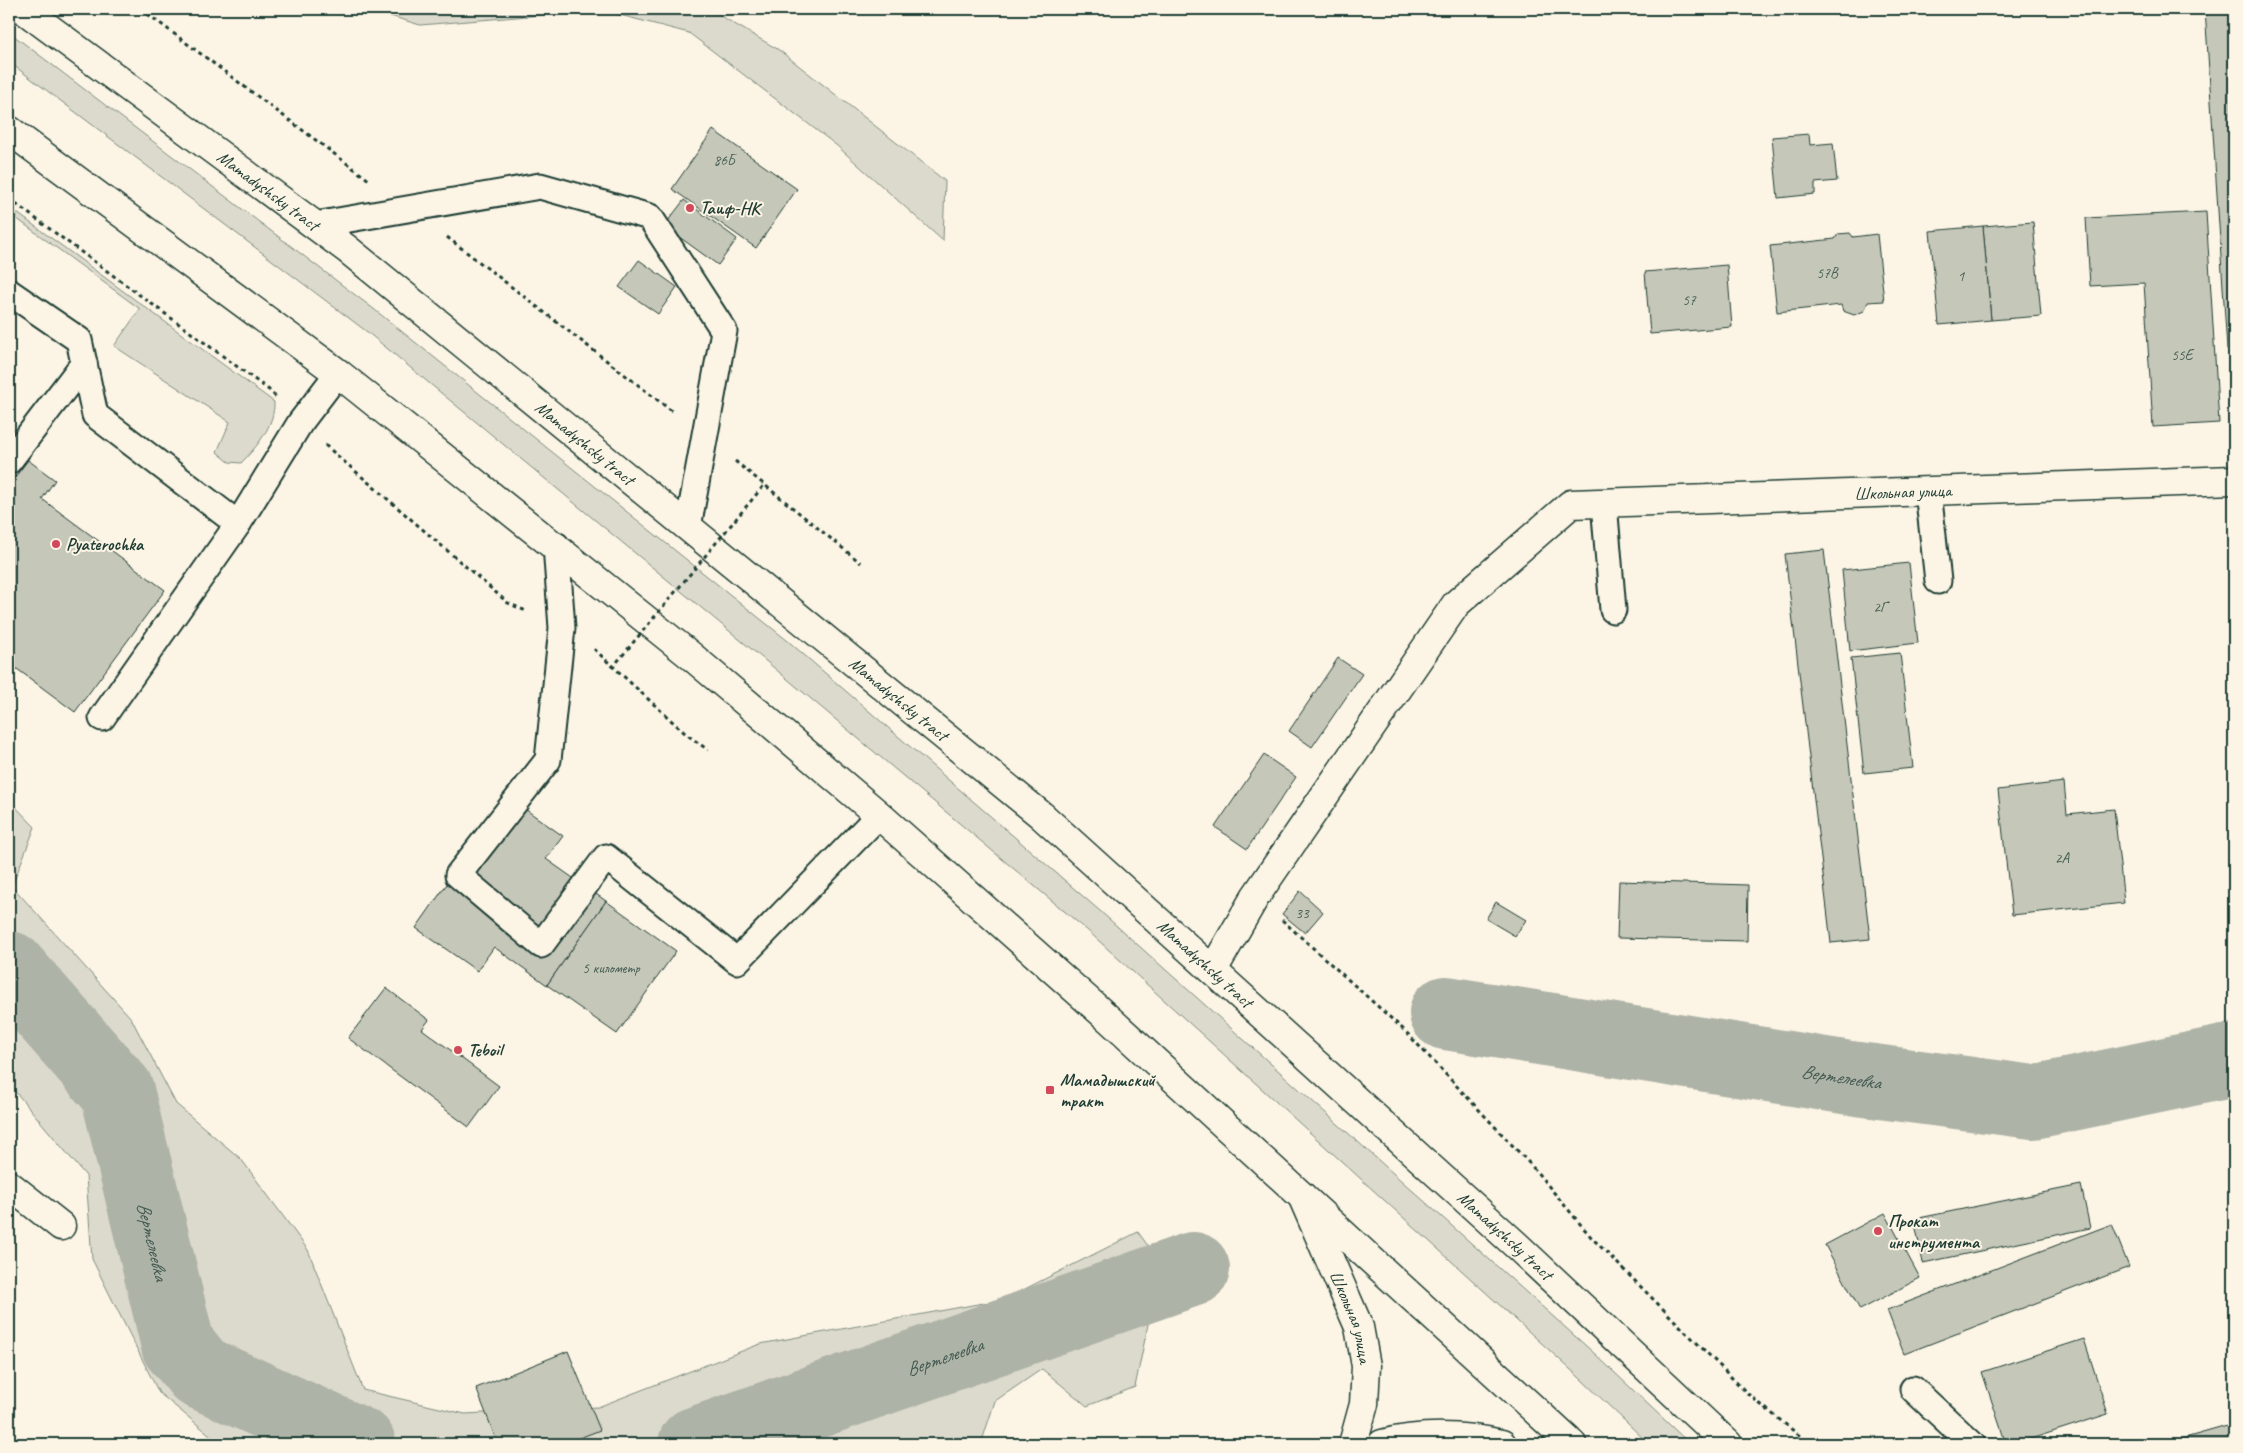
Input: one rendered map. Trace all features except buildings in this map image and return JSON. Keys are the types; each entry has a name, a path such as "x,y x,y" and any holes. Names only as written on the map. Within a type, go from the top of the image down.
{"main road":[{"name":"Mamadyshsky tract","path":"23,9 315,225 1041,815 1516,1245 1728,1444"},
{"path":"9,130 338,373 556,545 690,655 880,815 1110,1020 1572,1444"},
{"name":"Школьная улица","path":"1255,897 1456,604 1571,504 2234,480"},
{"path":"1212,970 1255,897"},
{"path":"9,1185 61,1226"},
{"name":"Школьная улица","path":"1302,1196 1359,1328 1366,1366 1364,1404 1353,1444"},
{"path":"1382,1444 1401,1439 1450,1437 1502,1444"}],"lane":[{"path":"315,225 540,186 650,217 724,330 688,527"},
{"path":"9,292 79,340 95,415 238,524"},
{"path":"9,461 84,363"},
{"path":"102,718 238,524 300,423 338,373"},
{"path":"1928,491 1938,581"},
{"path":"1604,503 1613,610"},
{"path":"556,545 562,628 548,760 458,875 541,945 606,857 738,961 880,815"},
{"path":"1913,1389 1972,1444"}],"path":[{"path":"9,199 269,390 300,423 508,603 581,636 630,682 637,688 644,695 651,701 686,734 708,750 678,725 649,699 641,693 612,668 765,484 861,563 705,436 409,208 141,9"},
{"path":"1255,897 1404,1030 1530,1164 1592,1238 1749,1395 1810,1444"}],"shaded area":[{"path":"367,9 709,9 779,50 945,181 943,241 836,145 689,33 601,10 420,25"},
{"path":"9,32 375,310 788,641 1100,911 1595,1354 1690,1444 1649,1444 1581,1379 1088,931 773,667 366,331 9,62"},
{"path":"9,207 274,402 272,419 264,435 241,463 229,462 217,452 230,422 114,346 140,309 9,213"},
{"path":"9,800 35,827 12,886 131,1018 176,1104 241,1159 308,1250 363,1390 465,1414 598,1407 760,1344 1005,1299 1138,1232 1184,1296 1151,1310 1135,1387 1087,1406 1042,1369 995,1401 981,1444 221,1444 159,1393 92,1259 86,1176 9,1084"}],"waterway":[{"name":"Вертелеевка","path":"9,968 117,1091 178,1345 200,1372 359,1444"},
{"name":"Вертелеевка","path":"1446,1013 1850,1078 2033,1102 2234,1060"},
{"name":"Вертелеевка","path":"695,1444 1193,1269"}],"place":[{"name":"Таиф-НК","path":"690,208"},
{"name":"Pyaterochka","path":"56,544"},
{"name":"Teboil","path":"458,1050"},
{"name":"Мамадышский тракт","path":"1050,1090"},
{"name":"Прокат инструмента","path":"1878,1231"}]}
